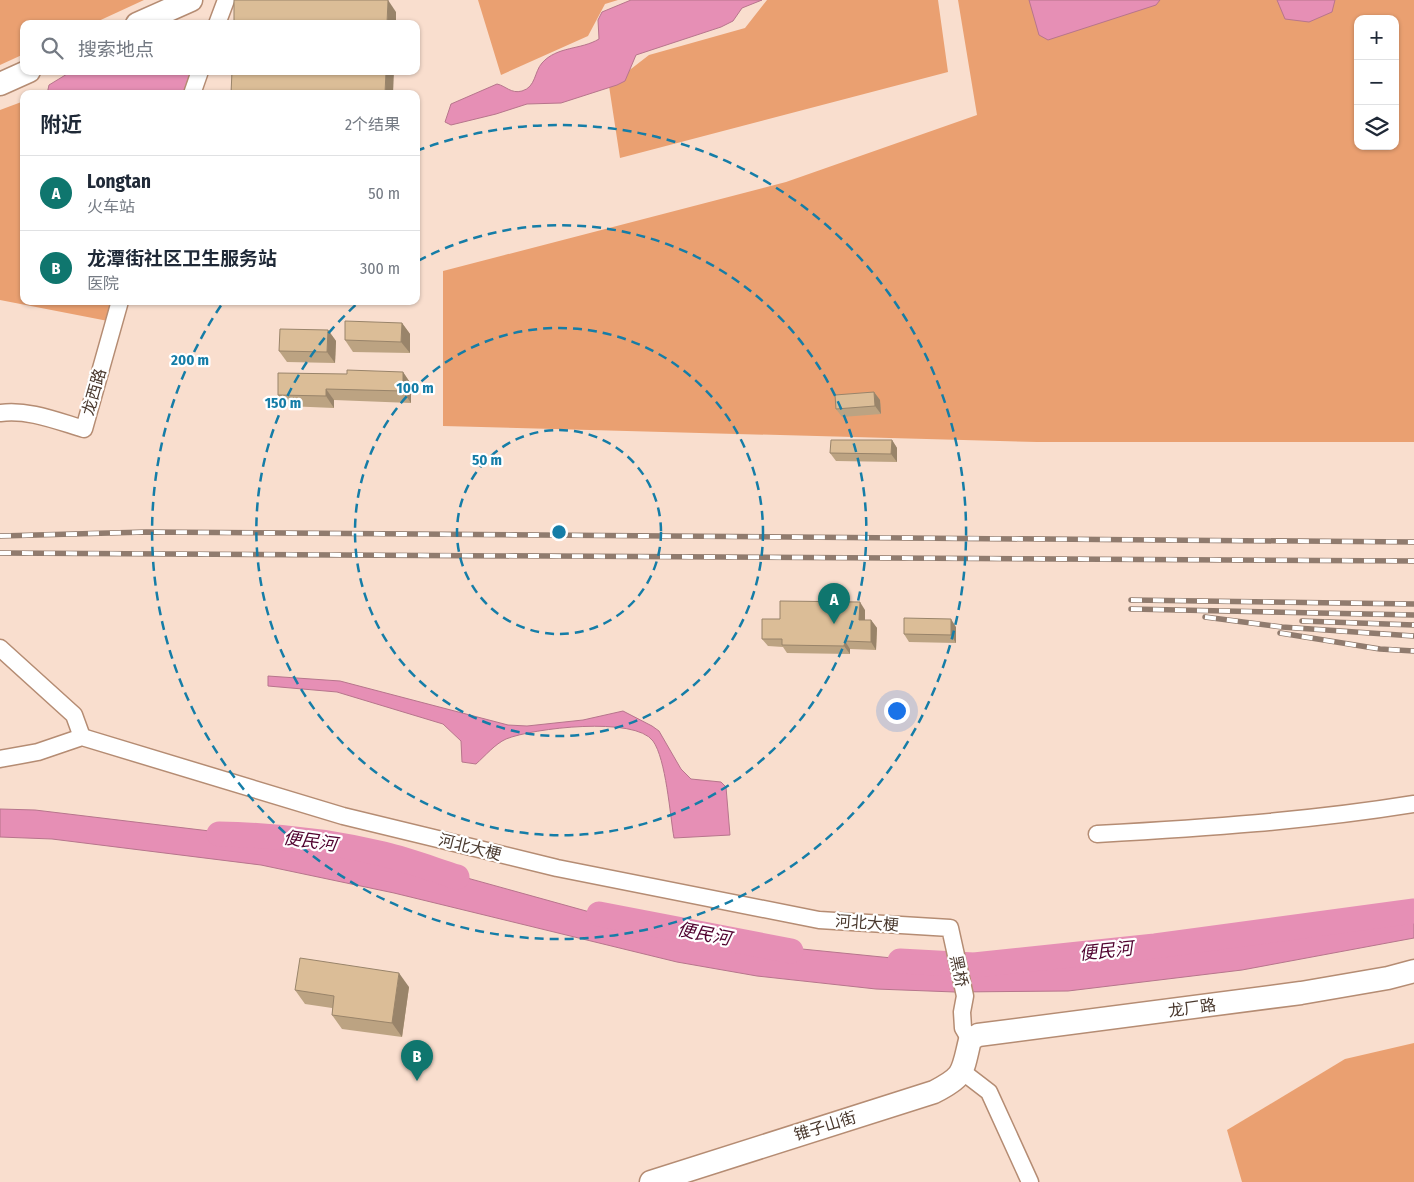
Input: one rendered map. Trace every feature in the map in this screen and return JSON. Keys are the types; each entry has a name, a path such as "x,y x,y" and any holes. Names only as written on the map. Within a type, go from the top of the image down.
{"street":[{"path":"146,20 191,0"},
{"path":"218,20 226,0"},
{"path":"0,84 20,75"},
{"path":"193,90 199,75"},
{"name":"龙西路","path":"0,413 10,412 39,416 84,429 119,305"},
{"path":"0,648 74,715 82,737 38,752 0,759"},
{"name":"河北大梗","path":"82,737 343,816 557,868 818,920 950,928"},
{"path":"1097,834 1240,826 1341,816 1414,804"},
{"name":"黑桥","path":"950,928 965,996 962,1012 963,1028 970,1040"},
{"name":"龙厂路","path":"970,1040 978,1035 996,1032 1122,1018 1301,993 1388,978 1414,971"},
{"path":"970,1040 963,1072 989,1092 1030,1182"},
{"name":"锥子山街","path":"651,1182 835,1122 911,1100 954,1081 963,1072"}],"shaded area":[{"path":"0,0 144,0 101,20 20,20 20,56 0,65"},
{"path":"478,0 618,0 605,4 588,36 501,75"},
{"path":"631,0 762,0 742,8 733,21 721,27 636,55 625,81 617,85 561,103 527,104 451,125 445,122 451,104 497,84 518,92 527,89 542,63 562,51 599,39 598,20 602,12"},
{"path":"767,0 938,0 948,72 620,158 609,86 649,55 745,28"},
{"path":"958,0 1414,0 1414,442 1037,442 443,426 443,271 786,182 977,115"},
{"path":"1029,0 1160,0 1156,5 1048,40 1039,35"},
{"path":"1277,0 1335,0 1332,12 1309,22 1285,19"},
{"path":"65,75 190,75 184,90 48,90 49,85"},
{"path":"20,102 20,304 0,300 0,110"},
{"path":"26,305 113,305 108,321"},
{"path":"268,676 340,681 508,725 527,726 583,720 623,711 659,731 681,769 691,779 721,782 726,787 730,835 674,838 661,761 653,741 643,733 606,726 583,726 538,731 502,741 476,764 462,762 461,741 443,724 337,692 268,686"},
{"path":"0,809 35,810 301,842 431,868 597,914 695,934 762,945 952,964 998,966 1141,954 1414,911 1414,938 1242,970 1068,991 955,992 876,989 757,976 677,962 394,893 261,865 52,839 0,837"},
{"path":"1414,1043 1414,1182 1242,1182 1227,1130 1345,1059"}],"building":[{"path":"234,0 388,0 387,20 234,20"},
{"path":"232,75 386,75 385,90 231,90"},
{"path":"345,321 402,323 401,342 345,340"},
{"path":"280,329 328,330 327,352 279,351"},
{"path":"347,370 403,372 403,391 326,389 326,396 278,395 278,373 347,374"},
{"path":"874,392 875,406 836,409 835,395"},
{"path":"831,440 892,440 891,454 830,453"},
{"path":"780,601 860,602 859,620 871,620 871,642 845,641 844,646 782,645 782,639 762,639 762,619 780,619"},
{"path":"904,618 951,619 951,635 904,634"},
{"path":"300,958 399,973 392,1023 332,1015 334,996 295,990"}],"waterway":[{"name":"便民河","path":"219,834 281,837 363,849 392,856 457,877"},
{"name":"便民河","path":"900,961 974,965 1155,946 1414,911"},
{"name":"便民河","path":"599,914 791,951"}],"railway":[{"path":"0,536 146,532 1414,542"},
{"path":"0,553 1414,561"},
{"path":"1131,600 1414,604"},
{"path":"1131,609 1414,615"},
{"path":"1205,617 1282,627 1414,636"},
{"path":"1302,621 1414,625"},
{"path":"1280,633 1380,649 1414,651"}],"place":[{"name":"Longtan","path":"834,624"},
{"name":"龙潭街社区卫生服务站","path":"417,1081"}]}
